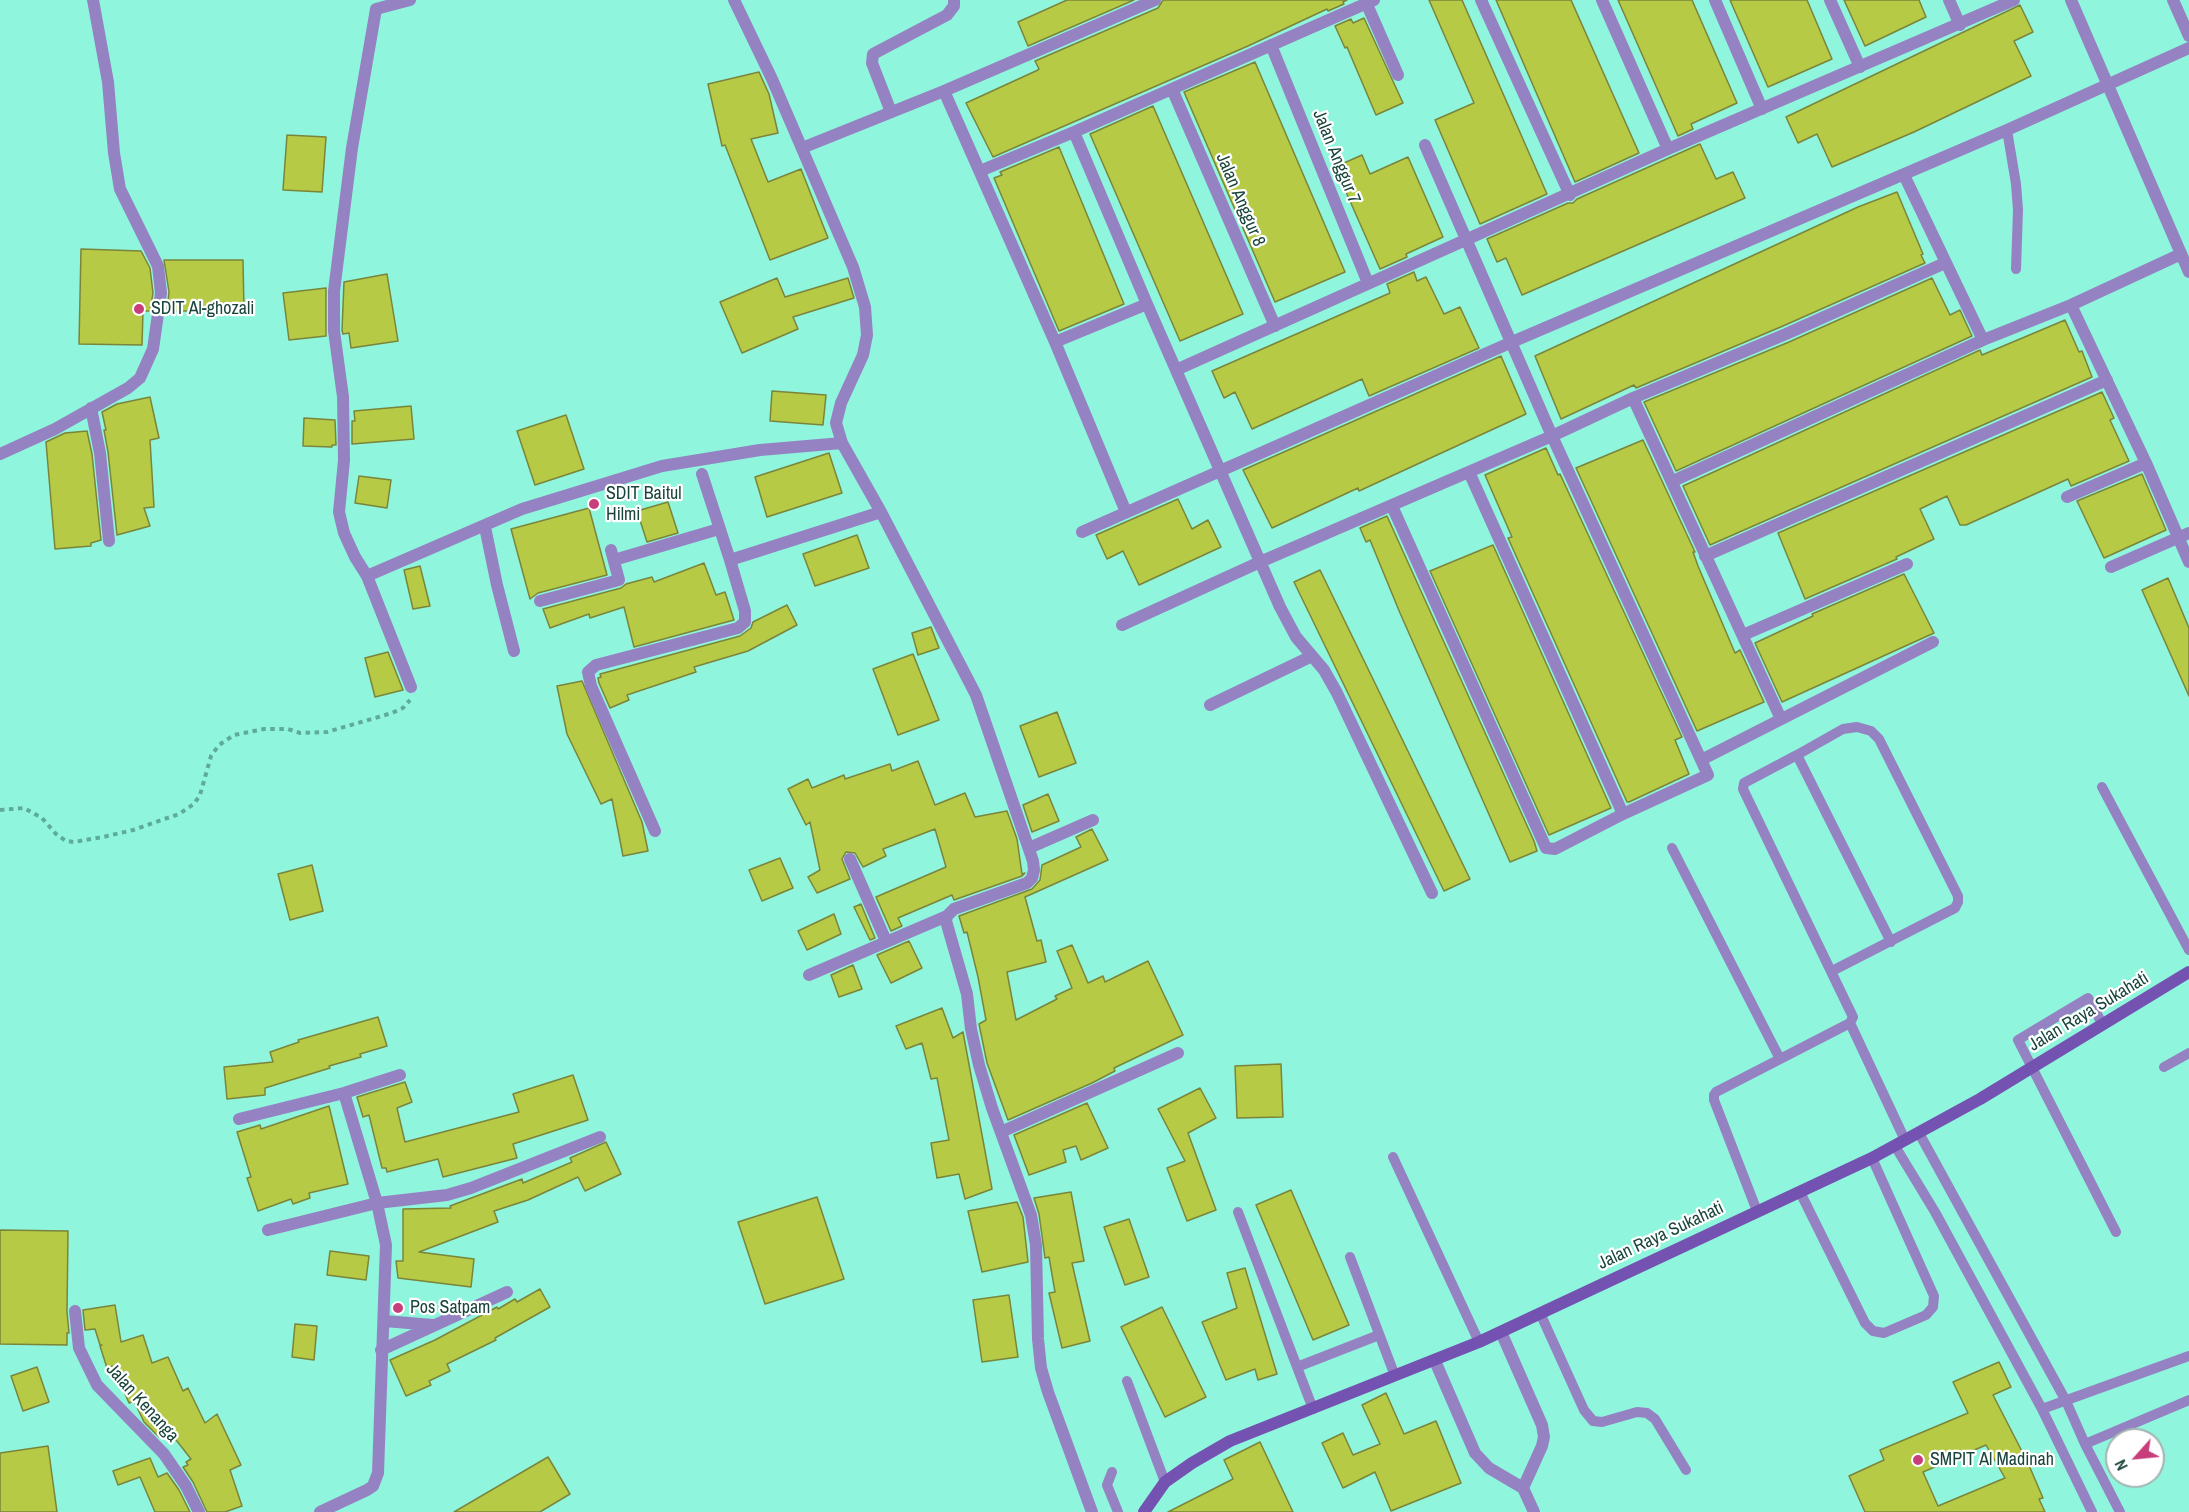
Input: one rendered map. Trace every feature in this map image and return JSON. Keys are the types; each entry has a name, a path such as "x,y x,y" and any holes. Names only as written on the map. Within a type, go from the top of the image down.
{"main road":[{"name":"Jalan Raya Sukahati","path":"1144,1512 1165,1482 1230,1441 1479,1342 1872,1158 2032,1067 2189,972"}],"street":[{"path":"0,454 55,429 128,388 140,378 153,349 161,293 158,266 120,189 114,153 108,82 93,0"},
{"path":"410,0 375,4 352,148 334,291 334,331 343,408 344,460 339,512 344,533 367,576 411,687"},
{"path":"734,0 802,148 853,267 865,307 867,334 863,355 841,403 836,423 842,443 881,512 976,695 1029,848 1034,870 1032,878 1027,883 954,909 947,916 809,975"},
{"path":"891,112 872,63 873,54 947,15 954,6 954,0"},
{"path":"802,148 944,91 1155,0"},
{"path":"1481,0 1570,195"},
{"path":"1602,0 1668,149"},
{"path":"1715,0 1762,109"},
{"path":"1830,0 1860,67"},
{"path":"1949,0 1959,25"},
{"path":"1176,370 1368,283 1468,241 1668,149 2014,0"},
{"path":"2071,0 2189,272"},
{"path":"2173,0 2189,36"},
{"path":"980,171 1074,132 1369,1 1398,75"},
{"name":"Jalan Anggur 7","path":"1271,45 1368,283"},
{"path":"1082,532 1512,342 2007,130 2189,48"},
{"name":"Jalan Anggur 8","path":"1172,88 1275,326"},
{"path":"944,91 1055,342 1126,512"},
{"path":"1074,132 1147,304 1289,625 1324,670 1337,693 1432,893"},
{"path":"1392,506 1467,667 1546,848 1556,849 1623,814 1708,775 1552,436 1425,145"},
{"path":"1904,175 1983,340"},
{"path":"1673,481 1983,340 2070,305 2181,254"},
{"path":"1122,626 1260,562 1945,263"},
{"path":"1055,342 1147,304"},
{"path":"2070,305 2183,535 2189,562"},
{"path":"1705,556 2107,380"},
{"path":"1633,398 1781,719"},
{"path":"90,408 100,453 109,541"},
{"path":"367,576 522,509 662,466 760,450 842,443"},
{"path":"2067,497 2146,463"},
{"path":"1469,472 1623,814"},
{"path":"655,831 591,686 588,672 596,665 738,628 745,621 745,611 702,474"},
{"path":"730,560 881,512"},
{"path":"485,526 496,585 514,651"},
{"path":"540,601 619,580 612,555 720,529"},
{"path":"2111,567 2183,535"},
{"path":"1743,635 1907,564"},
{"path":"1701,760 1934,642"},
{"path":"1210,705 1312,656"},
{"path":"1029,848 1093,820"},
{"path":"850,859 886,941"},
{"path":"947,916 946,921 967,994 971,1029 979,1065 1031,1215 1036,1245 1038,1339 1043,1376 1092,1512"},
{"path":"1001,1132 1178,1053"},
{"path":"239,1119 344,1093 400,1075"},
{"path":"320,1512 367,1490 376,1480 378,1473 386,1245 377,1203 344,1093"},
{"path":"268,1230 377,1203 447,1195 471,1188 600,1137"},
{"path":"381,1350 507,1292"},
{"name":"Jalan Kenanga","path":"75,1311 79,1348 97,1385 164,1454 186,1486 199,1512"},
{"path":"384,1321 435,1325"},
{"path":"1501,1332 1542,1425 1544,1437 1523,1488"},
{"path":"1435,1361 1475,1453 1489,1468 1523,1488 1534,1512"}],"lane":[{"path":"2007,130 2017,201 2016,269"},
{"path":"1757,1211 1714,1095 1850,1023 1853,1017 1743,789 1744,783 1843,729 1857,727 1870,730 1879,739 1958,896 1958,902 1955,908 1832,971"},
{"path":"1797,755 1891,942"},
{"path":"2102,787 2189,950"},
{"path":"1672,848 1780,1059"},
{"path":"2103,1025 2088,998 2018,1040 2116,1232"},
{"path":"1850,1023 1900,1143 2042,1409 2092,1512"},
{"path":"2164,1067 2189,1053"},
{"path":"1918,1133 2066,1401 2120,1512"},
{"path":"1393,1157 1479,1342"},
{"path":"1800,1192 1865,1323 1873,1331 1884,1333 1926,1315 1934,1307 1934,1296 1872,1158"},
{"path":"1238,1212 1313,1409"},
{"path":"1350,1257 1395,1376"},
{"path":"1540,1313 1584,1410 1593,1421 1602,1422 1637,1412 1647,1413 1655,1419 1686,1470"},
{"path":"1297,1367 1379,1335"},
{"path":"2042,1409 2189,1356"},
{"path":"1127,1381 1165,1482"},
{"path":"2085,1444 2189,1400"},
{"path":"1112,1472 1107,1485 1118,1512"}],"path":[{"path":"0,810 24,808 42,818 56,834 66,841 74,842 133,830 179,814 194,804 200,795 211,756 219,745 234,735 264,729 288,729 300,733 327,732 356,725 403,708 410,702 411,687"}],"building":[{"path":"1067,0 1134,0 1028,46 1018,22"},
{"path":"1163,0 1347,0 1343,2 1344,4 1328,11 1327,9 1248,46 993,157 966,103 1038,70 1035,61 1158,8"},
{"path":"1429,0 1462,0 1547,194 1480,224 1435,120 1474,103"},
{"path":"1496,0 1571,0 1639,153 1575,182"},
{"path":"1618,0 1692,0 1737,103 1691,124 1693,129 1678,136"},
{"path":"1730,0 1807,0 1832,59 1768,87"},
{"path":"1844,0 1919,0 1926,17 1865,46"},
{"path":"2020,5 2033,32 2014,41 2031,76 1914,132 1832,167 1817,134 1798,143 1786,117"},
{"path":"1364,18 1403,103 1376,115 1347,47 1345,48 1335,26 1351,19 1353,23"},
{"path":"1255,62 1345,272 1275,302 1184,92"},
{"path":"759,72 769,94 778,133 751,139 768,182 801,169 828,238 770,260 725,145 722,146 708,84"},
{"path":"1153,106 1243,314 1180,341 1090,134"},
{"path":"287,135 326,137 322,192 283,190"},
{"path":"1700,144 1716,179 1733,172 1745,198 1522,295 1506,258 1497,262 1487,239 1568,203 1573,203 1577,199"},
{"path":"1059,147 1124,304 1059,331 994,178 1002,175 1000,172"},
{"path":"1362,155 1370,174 1408,157 1443,237 1380,269 1335,167"},
{"path":"1897,192 1925,263 1636,388 1634,385 1561,419 1535,356 1858,207"},
{"path":"81,249 141,251 150,268 153,293 150,311 143,311 142,345 79,344"},
{"path":"164,260 243,260 244,311 167,311 169,292"},
{"path":"1414,272 1417,281 1426,277 1444,314 1460,307 1479,348 1369,396 1362,379 1252,429 1235,392 1224,398 1212,371 1390,293 1387,284"},
{"path":"387,274 398,341 351,348 349,333 343,334 342,330 344,282"},
{"path":"777,278 785,297 848,278 854,298 793,317 798,329 742,353 720,302"},
{"path":"1932,278 1950,315 1960,310 1972,336 1676,471 1644,402 1789,342"},
{"path":"326,288 326,336 289,340 283,293"},
{"path":"2065,320 2079,352 2082,351 2092,377 1710,545 1683,486 1980,350 1982,355"},
{"path":"1501,356 1526,414 1359,491 1358,488 1272,528 1243,470"},
{"path":"772,391 826,395 823,425 770,421"},
{"path":"2102,392 2114,418 2110,420 2129,461 2071,486 2068,479 1966,525 1960,525 1947,496 1920,509 1934,539 1896,557 1897,559 1805,599 1778,533"},
{"path":"150,397 159,438 150,440 154,507 144,508 150,526 117,535 102,412 117,404"},
{"path":"411,406 414,439 352,444 354,411"},
{"path":"566,415 584,469 535,485 517,431"},
{"path":"304,418 335,420 336,445 332,447 303,446"},
{"path":"87,431 92,454 101,540 91,543 91,546 55,549 46,442 65,433"},
{"path":"1643,440 1695,552 1693,552 1698,566 1735,653 1740,650 1764,702 1697,731 1576,468"},
{"path":"1546,448 1682,737 1675,740 1689,774 1629,802 1627,802 1508,538 1512,537 1485,475"},
{"path":"829,453 842,493 767,517 755,477"},
{"path":"2142,474 2166,530 2104,558 2077,501"},
{"path":"359,476 391,480 387,508 355,503"},
{"path":"1178,499 1192,529 1208,520 1221,547 1139,585 1123,551 1107,559 1096,535"},
{"path":"668,502 678,533 647,542 637,511"},
{"path":"589,508 607,575 538,593 530,599 511,529"},
{"path":"1387,516 1534,841 1537,851 1510,862 1370,540 1366,542 1360,528"},
{"path":"857,535 869,568 815,586 803,554"},
{"path":"1493,545 1611,808 1549,835 1430,571"},
{"path":"704,563 716,595 725,592 734,620 634,647 624,607 590,618 589,614 550,628 543,609 621,588 626,584 652,577 654,582"},
{"path":"420,566 430,606 413,609 404,570"},
{"path":"1320,570 1470,879 1444,891 1294,582"},
{"path":"1904,574 1934,633 1782,702 1755,643 1813,616 1812,614"},
{"path":"2168,578 2189,628 2189,696 2142,590"},
{"path":"787,605 797,625 748,651 694,667 696,672 627,695 629,700 610,708 599,683 600,674 740,636 751,628 753,622"},
{"path":"931,627 939,648 918,655 912,633"},
{"path":"388,652 403,690 375,697 365,658"},
{"path":"913,654 939,720 898,735 873,669"},
{"path":"582,681 642,822 648,851 623,856 612,799 601,804 567,734 557,686"},
{"path":"1057,712 1076,763 1039,777 1020,726"},
{"path":"918,761 935,805 965,793 975,817 1007,811 1017,839 1022,874 1025,873 954,900 952,895 898,918 902,926 891,931 876,897 946,867 935,829 883,849 886,856 863,867 855,853 846,852 842,859 850,879 817,893 808,877 820,870 810,822 806,825 788,789 808,779 812,788 844,775 845,779 890,764 892,771"},
{"path":"1048,794 1059,821 1032,832 1023,805"},
{"path":"1092,829 1108,860 1025,897 1037,941 1041,940 1046,962 1007,972 1016,1020 1057,999 1055,996 1072,988 1057,951 1072,945 1088,983 1103,976 1105,982 1148,961 1183,1035 1114,1068 1115,1071 1092,1083 1008,1120 987,1063 979,1024 986,1020 978,977 967,932 964,933 959,916 1032,889 1040,880 1042,865 1081,847 1076,837"},
{"path":"780,858 793,888 762,901 749,870"},
{"path":"312,865 323,911 290,920 278,874"},
{"path":"861,904 875,938 870,940 854,907"},
{"path":"834,914 841,934 807,950 798,931"},
{"path":"909,941 922,968 891,983 877,955"},
{"path":"853,965 862,989 839,997 831,975"},
{"path":"942,1008 953,1038 963,1032 992,1189 965,1199 959,1174 937,1178 931,1143 949,1140 937,1078 931,1079 922,1043 906,1049 896,1026"},
{"path":"378,1017 387,1046 360,1054 361,1057 329,1066 330,1068 265,1088 265,1095 227,1099 224,1067 273,1062 270,1052 299,1042 298,1040"},
{"path":"1281,1064 1283,1117 1237,1118 1235,1066"},
{"path":"573,1075 588,1120 513,1144 517,1158 443,1177 438,1159 387,1172 386,1168 382,1168 369,1115 363,1117 357,1097 405,1082 412,1102 397,1108 405,1142 519,1112 513,1094"},
{"path":"1200,1088 1216,1118 1188,1133 1216,1210 1187,1221 1167,1168 1185,1161 1158,1109"},
{"path":"1087,1103 1108,1148 1081,1160 1076,1146 1063,1150 1066,1162 1029,1175 1014,1135"},
{"path":"329,1106 348,1184 309,1193 310,1198 293,1204 291,1199 258,1211 247,1178 251,1177 237,1132 260,1125 261,1129"},
{"path":"606,1142 621,1174 585,1191 578,1177 528,1200 494,1211 498,1222 419,1252 474,1259 471,1287 398,1278 396,1261 403,1261 403,1209 451,1208 450,1206 522,1179 523,1183 572,1162 570,1158"},
{"path":"1291,1190 1349,1325 1313,1340 1256,1205"},
{"path":"1071,1192 1084,1261 1072,1263 1090,1341 1062,1348 1049,1293 1055,1292 1049,1257 1045,1258 1039,1214 1034,1198"},
{"path":"817,1197 844,1279 765,1304 738,1222"},
{"path":"1017,1202 1023,1217 1028,1262 982,1272 968,1211"},
{"path":"1129,1219 1149,1277 1125,1285 1104,1227"},
{"path":"0,1230 68,1231 69,1333 67,1333 67,1345 0,1344"},
{"path":"330,1251 369,1256 366,1280 327,1275"},
{"path":"1245,1268 1277,1374 1258,1380 1255,1369 1226,1380 1202,1322 1237,1308 1227,1273"},
{"path":"540,1289 550,1307 495,1338 496,1340 447,1364 450,1371 429,1381 431,1385 406,1396 390,1360 435,1340 497,1307 498,1309 515,1299 517,1302"},
{"path":"1009,1295 1018,1357 982,1362 973,1300"},
{"path":"115,1305 121,1342 143,1335 152,1363 168,1357 183,1391 188,1388 205,1423 217,1414 241,1465 230,1470 242,1506 225,1512 207,1512 183,1467 188,1465 186,1462 191,1459 169,1431 159,1437 144,1422 134,1401 129,1403 113,1366 107,1368 100,1346 102,1345 100,1345 95,1329 85,1330 83,1310"},
{"path":"1162,1307 1206,1397 1165,1417 1121,1327"},
{"path":"295,1324 317,1326 314,1360 292,1357"},
{"name":"SMPIT Al Madinah","path":"1999,1362 2011,1387 1993,1395 2028,1463 2043,1498 2039,1499 2045,1512 1865,1512 1849,1476 1884,1460 1880,1450 1968,1413 1953,1382","holes":["1986,1445 2005,1478 1938,1506 1923,1472"]},
{"path":"37,1367 49,1402 23,1411 11,1376"},
{"path":"1386,1393 1404,1434 1436,1421 1461,1483 1391,1511 1375,1472 1343,1488 1322,1443 1343,1433 1353,1455 1380,1444 1362,1405"},
{"path":"1260,1442 1293,1512 1168,1512 1233,1479 1224,1460"},
{"path":"48,1446 57,1512 0,1512 0,1453"},
{"path":"548,1457 570,1494 540,1512 454,1512"},
{"path":"150,1458 158,1477 167,1473 190,1512 155,1512 140,1477 118,1485 113,1471"}],"place":[{"name":"SDIT Al-ghozali","path":"139,309"},
{"name":"SDIT Baitul Hilmi","path":"594,504"},
{"name":"Pos Satpam","path":"398,1308"},
{"name":"SMPIT Al Madinah","path":"1918,1460"}]}
